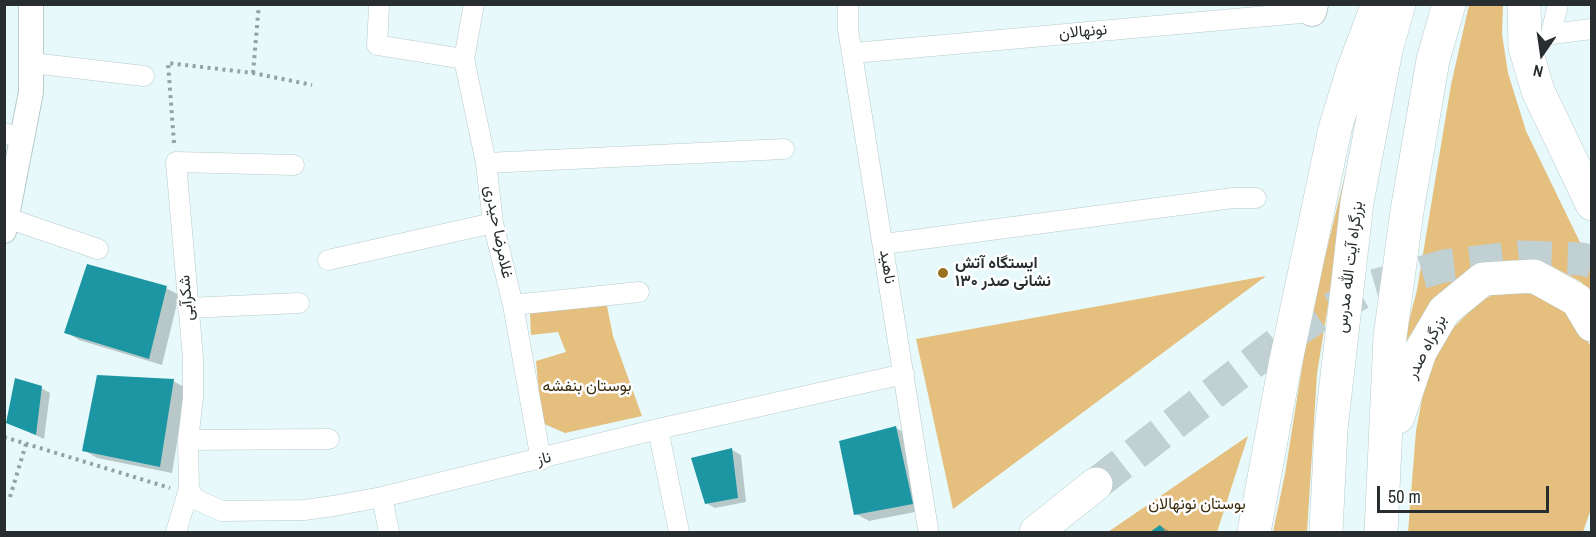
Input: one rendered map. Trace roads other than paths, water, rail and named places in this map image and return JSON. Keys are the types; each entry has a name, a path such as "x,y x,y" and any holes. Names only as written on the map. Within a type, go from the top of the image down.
{"highway":[{"path":"1254,532 1285,365 1335,129 1353,70 1378,4"},
{"name":"بزرگراه آیت الله مدرس","path":"1326,532 1331,429 1357,202 1386,50 1399,4"},
{"path":"1381,532 1390,337 1407,211 1433,60 1449,4"},
{"path":"1524,4 1525,47 1538,91 1592,204"},
{"name":"بزرگراه صدر","path":"1382,486 1397,420 1420,352 1444,311 1483,279 1534,276 1577,300 1592,325"},
{"path":"1235,532 1264,477"},
{"path":"1035,532 1096,484"}],"street":[{"path":"31,4 31,92 13,136 6,225 98,249"},
{"name":"غلامرضا حیدری","path":"474,4 464,59 486,163 494,223 513,305 542,460"},
{"name":"ناهید","path":"848,4 848,29 854,53 928,529"},
{"path":"1558,4 1551,34 1592,29"},
{"path":"379,7 377,45 464,59"},
{"name":"نونهالان","path":"854,53 1254,10 1313,8"},
{"path":"32,63 144,76"},
{"path":"486,163 784,149"},
{"name":"شکرآبی","path":"176,532 189,489 188,440 193,398 193,358 176,162 294,165"},
{"path":"884,243 1233,198 1256,198"},
{"path":"328,260 494,223"},
{"path":"513,305 639,292"},
{"path":"188,308 299,303"},
{"name":"ناز","path":"189,489 195,499 222,511 304,510 382,497 542,460 658,429 904,374"},
{"path":"658,429 679,532"},
{"path":"188,440 329,439"},
{"path":"382,497 389,532"}],"tunnel":[{"path":"1096,484 1278,343 1318,316 1374,286 1444,266 1520,257 1582,259 1592,262"}],"place":[{"name":"ایستگاه آتش نشانی صدر ۱۳۰","path":"943,273"}],"park label":[{"name":"بوستان بنفشه","path":"587,387"},
{"name":"بوستان نونهالان","path":"1197,505"}]}
